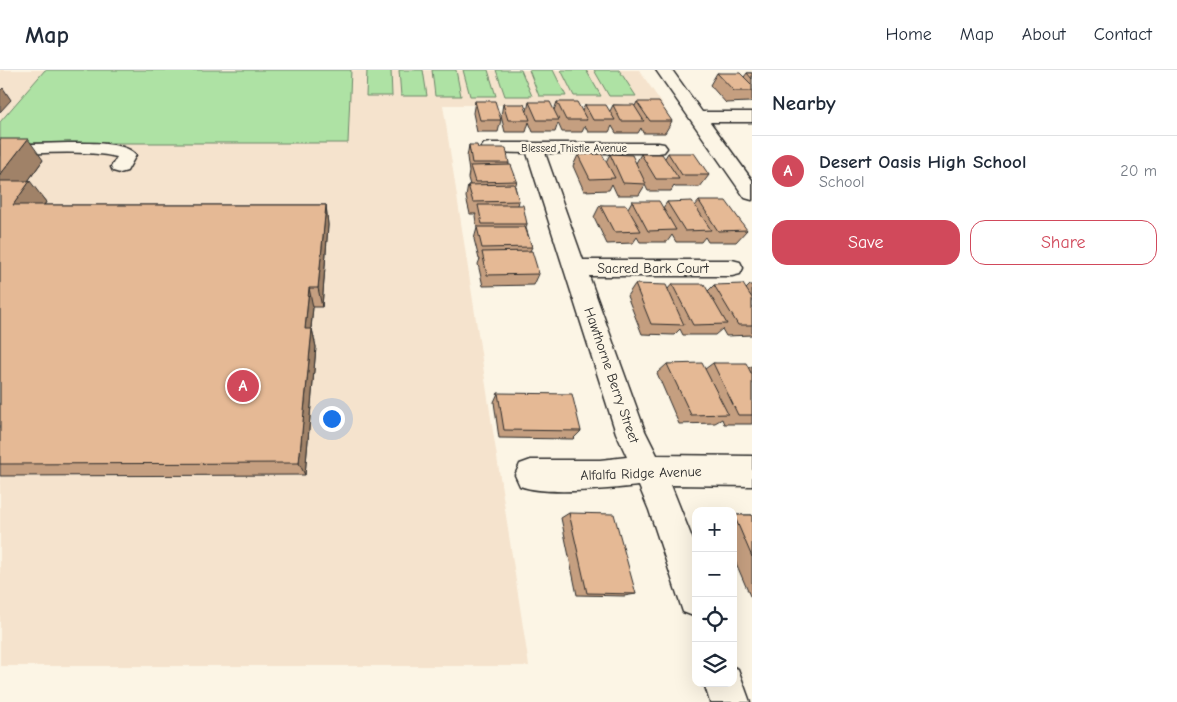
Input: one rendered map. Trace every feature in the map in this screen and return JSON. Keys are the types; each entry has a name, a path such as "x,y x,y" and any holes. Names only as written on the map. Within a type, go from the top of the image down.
{"street":[{"path":"664,70 752,194"},
{"path":"697,117 752,117"},
{"name":"Blessed Thistle Avenue","path":"490,148 658,148"},
{"name":"Hawthorne Berry Street","path":"534,148 631,433 665,508 695,597"},
{"path":"0,150 98,149 122,151 127,155 120,167"},
{"name":"Sacred Bark Court","path":"575,268 732,268"},
{"name":"Alfalfa Ridge Avenue","path":"531,475 600,475 648,470 752,471"},
{"path":"725,687 730,702"}],"shaded area":[{"path":"0,70 639,70 663,105 443,105 529,666 0,666"}],"green space":[{"path":"45,70 351,70 348,143 0,143 0,122"},
{"path":"367,70 391,70 392,96 366,96"},
{"path":"399,70 423,70 427,96 401,96"},
{"path":"432,70 456,70 461,96 435,96"},
{"path":"463,70 488,70 496,96 470,96"},
{"path":"496,70 521,70 532,96 505,96"},
{"path":"529,70 553,70 566,96 539,96"},
{"path":"561,70 586,70 601,96 574,96"},
{"path":"594,70 619,70 636,96 609,96"}],"building":[{"path":"717,73 740,73 752,85 752,91 734,91"},
{"path":"475,101 495,101 501,120 480,120"},
{"path":"529,102 550,102 559,120 537,120"},
{"path":"557,102 577,102 587,120 566,120"},
{"path":"637,102 659,102 672,121 650,121"},
{"path":"503,104 524,104 530,120 508,120"},
{"path":"585,105 606,105 615,120 593,120"},
{"path":"613,105 634,105 644,121 621,121"},
{"path":"0,139 28,139 0,175"},
{"path":"469,145 477,145 478,148 506,148 509,163 472,163"},
{"path":"668,153 694,153 709,175 682,175"},
{"path":"602,154 615,178 590,179 578,155"},
{"path":"610,154 632,155 646,184 623,183"},
{"path":"641,154 662,154 679,179 656,179"},
{"path":"511,165 517,181 475,182 470,166"},
{"path":"0,181 30,181 13,205 326,205 318,288 309,288 305,329 312,329 299,463 0,464"},
{"path":"514,184 519,201 473,202 468,185"},
{"path":"632,201 659,201 676,230 648,231"},
{"path":"692,201 711,230 685,231 667,202"},
{"path":"699,201 726,201 747,230 718,231"},
{"path":"478,205 523,205 527,224 482,224"},
{"path":"600,205 626,205 641,231 614,232"},
{"path":"477,227 525,227 532,247 482,248"},
{"path":"532,251 539,274 487,275 482,252"},
{"path":"635,284 666,285 684,325 651,324"},
{"path":"672,284 704,284 727,324 693,325"},
{"path":"743,284 752,298 752,325 738,325 714,285"},
{"path":"702,363 728,414 691,415 667,364"},
{"path":"713,363 746,363 752,375 752,415 738,415"},
{"path":"498,393 572,394 581,431 504,430"},
{"path":"569,513 614,514 636,594 587,593"},
{"path":"737,515 752,515 752,557 737,522"}],"place":[{"name":"Desert Oasis High School","path":"243,386"}]}
